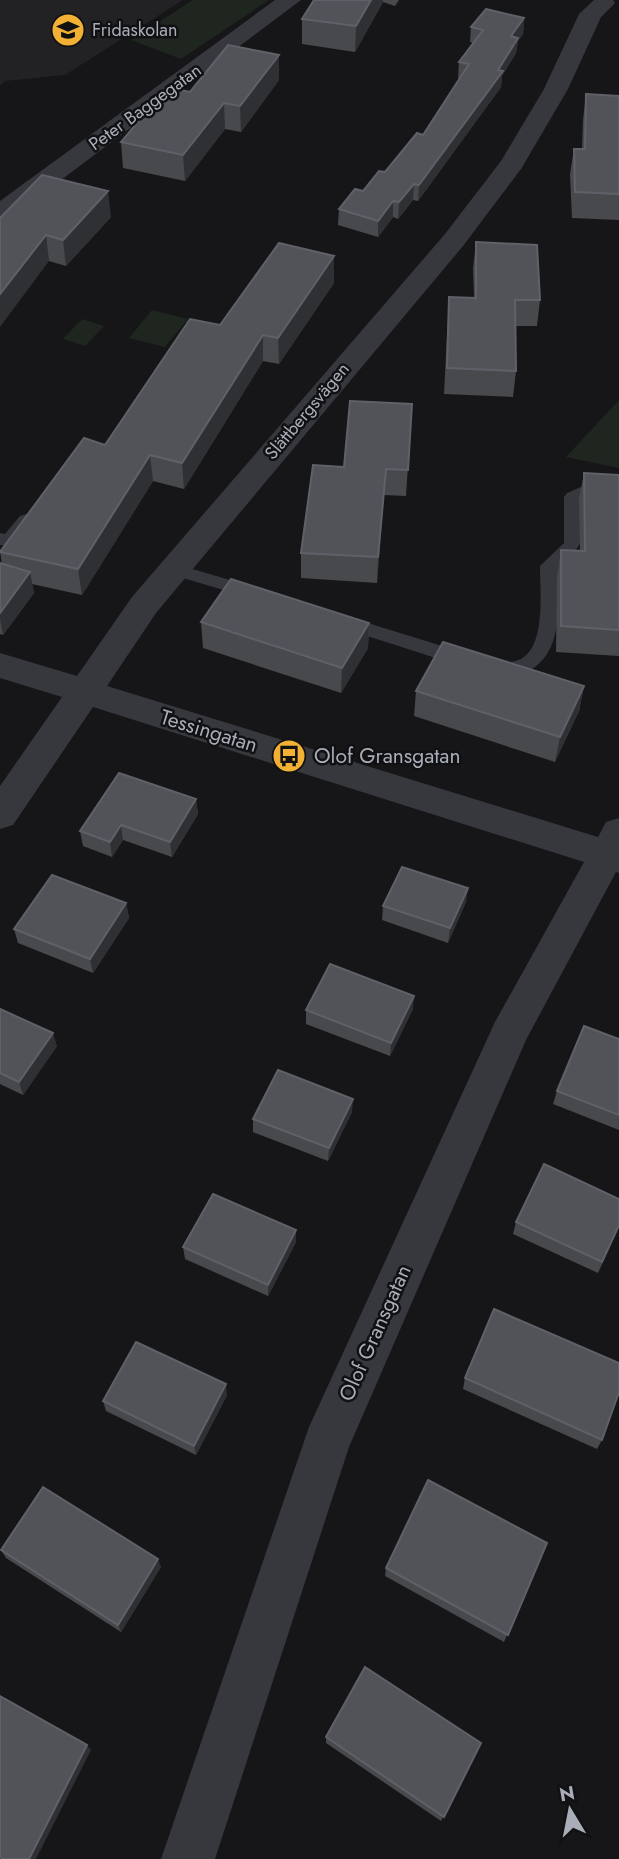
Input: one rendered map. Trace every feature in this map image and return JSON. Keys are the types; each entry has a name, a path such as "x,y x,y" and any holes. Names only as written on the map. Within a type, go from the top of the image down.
{"street":[{"name":"Peter Baggegatan","path":"0,213 290,0"},
{"name":"Slättbergsvägen","path":"0,814 144,605 172,569 454,240 512,164 556,89 590,14 607,4"},
{"name":"Tessingatan","path":"0,665 615,848"},
{"name":"Olof Gransgatan","path":"188,1859 326,1444 509,1034 615,848"}],"lane":[{"path":"328,616 498,670 521,668 540,655 547,634 549,566 556,557 569,550 573,540 573,497 582,494 619,495"},
{"path":"0,539 8,542 34,509"},
{"path":"172,569 276,600"}],"shaded area":[{"name":"Fridaskolan","path":"0,0 183,0 65,75 5,81 0,86"},
{"path":"193,0 269,0 181,59 131,40"},
{"path":"152,310 188,319 165,347 129,338"},
{"path":"82,319 104,326 85,346 63,339"},
{"path":"619,400 619,468 566,457"}],"building":[{"path":"314,0 371,0 356,26 302,19"},
{"path":"486,9 524,18 511,36 518,38 498,70 503,71 419,185 414,184 399,202 393,201 378,221 339,209 355,189 363,191 379,171 385,172 417,133 423,135 469,64 459,62 483,30 471,27"},
{"path":"228,45 279,55 240,106 224,103 183,155 121,142 167,87 190,92"},
{"path":"586,94 619,96 619,194 575,192 574,149 585,149"},
{"path":"42,175 108,191 63,240 46,235 0,294 0,218"},
{"path":"476,242 537,245 540,300 515,300 516,371 447,368 449,297 476,298"},
{"path":"279,243 334,256 278,338 263,335 182,463 150,455 78,569 0,552 84,438 105,445 190,319 220,325"},
{"path":"350,401 412,404 408,470 386,469 378,557 301,553 313,465 344,467"},
{"path":"584,473 619,475 619,630 561,626 561,550 585,551"},
{"path":"0,563 30,572 0,613"},
{"path":"231,579 369,623 342,668 201,622"},
{"path":"443,642 584,686 560,737 416,691"},
{"path":"119,773 196,799 170,842 121,825 110,842 80,831"},
{"path":"402,867 468,888 450,928 383,906"},
{"path":"52,875 126,903 90,959 14,929"},
{"path":"330,964 414,996 391,1043 306,1010"},
{"path":"0,1009 53,1033 19,1082 0,1073"},
{"path":"584,1026 619,1039 619,1115 557,1091"},
{"path":"278,1070 353,1099 329,1148 253,1119"},
{"path":"544,1164 619,1199 619,1225 602,1262 516,1222"},
{"path":"213,1194 296,1230 268,1285 183,1247"},
{"path":"494,1309 619,1363 619,1392 602,1440 465,1378"},
{"path":"136,1342 226,1384 194,1446 103,1401"},
{"path":"428,1480 547,1543 508,1635 386,1568"},
{"path":"43,1487 158,1559 118,1625 1,1550"},
{"path":"365,1667 481,1743 444,1817 326,1737"},
{"path":"0,1696 87,1745 29,1859 0,1857"}],"place":[{"name":"Fridaskolan","path":"68,30"},
{"name":"Olof Gransgatan","path":"289,756"}]}
